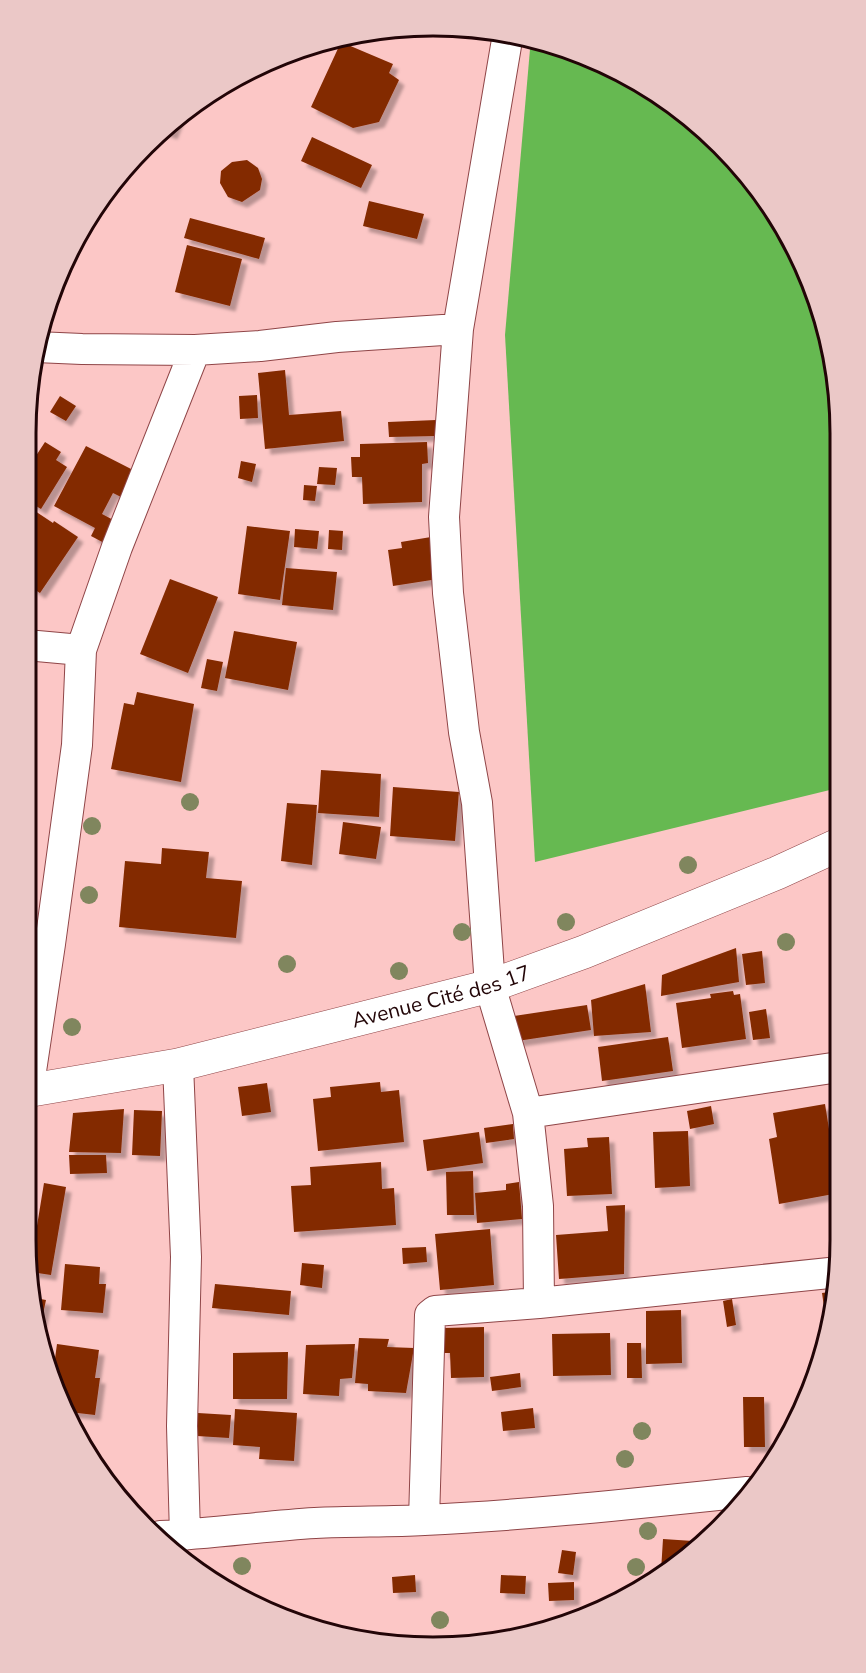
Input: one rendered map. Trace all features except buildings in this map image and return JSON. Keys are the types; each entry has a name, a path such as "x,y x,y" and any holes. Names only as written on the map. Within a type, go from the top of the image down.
{"street":[{"path":"506,43 458,329 444,517 448,593 464,732 477,803 490,986 528,1113 538,1206 539,1303"},
{"path":"46,348 195,350 458,329"},
{"path":"36,967 38,939 77,745 81,650 117,547 195,350"},
{"path":"36,646 81,650"},
{"name":"Avenue Cité des 17","path":"36,1089 178,1065 490,986 584,952 777,873 830,849"},
{"path":"178,1065 186,1257 182,1426 173,1535 276,1525 424,1520 570,1510 739,1493"},
{"path":"528,1113 830,1068"},
{"path":"424,1520 430,1315 435,1311 539,1303 828,1273"}],"green space":[{"path":"530,49 585,66 632,89 675,118 695,135 714,152 748,191 777,235 800,281 809,305 822,356 829,407 830,790 535,862 505,335"}]}
